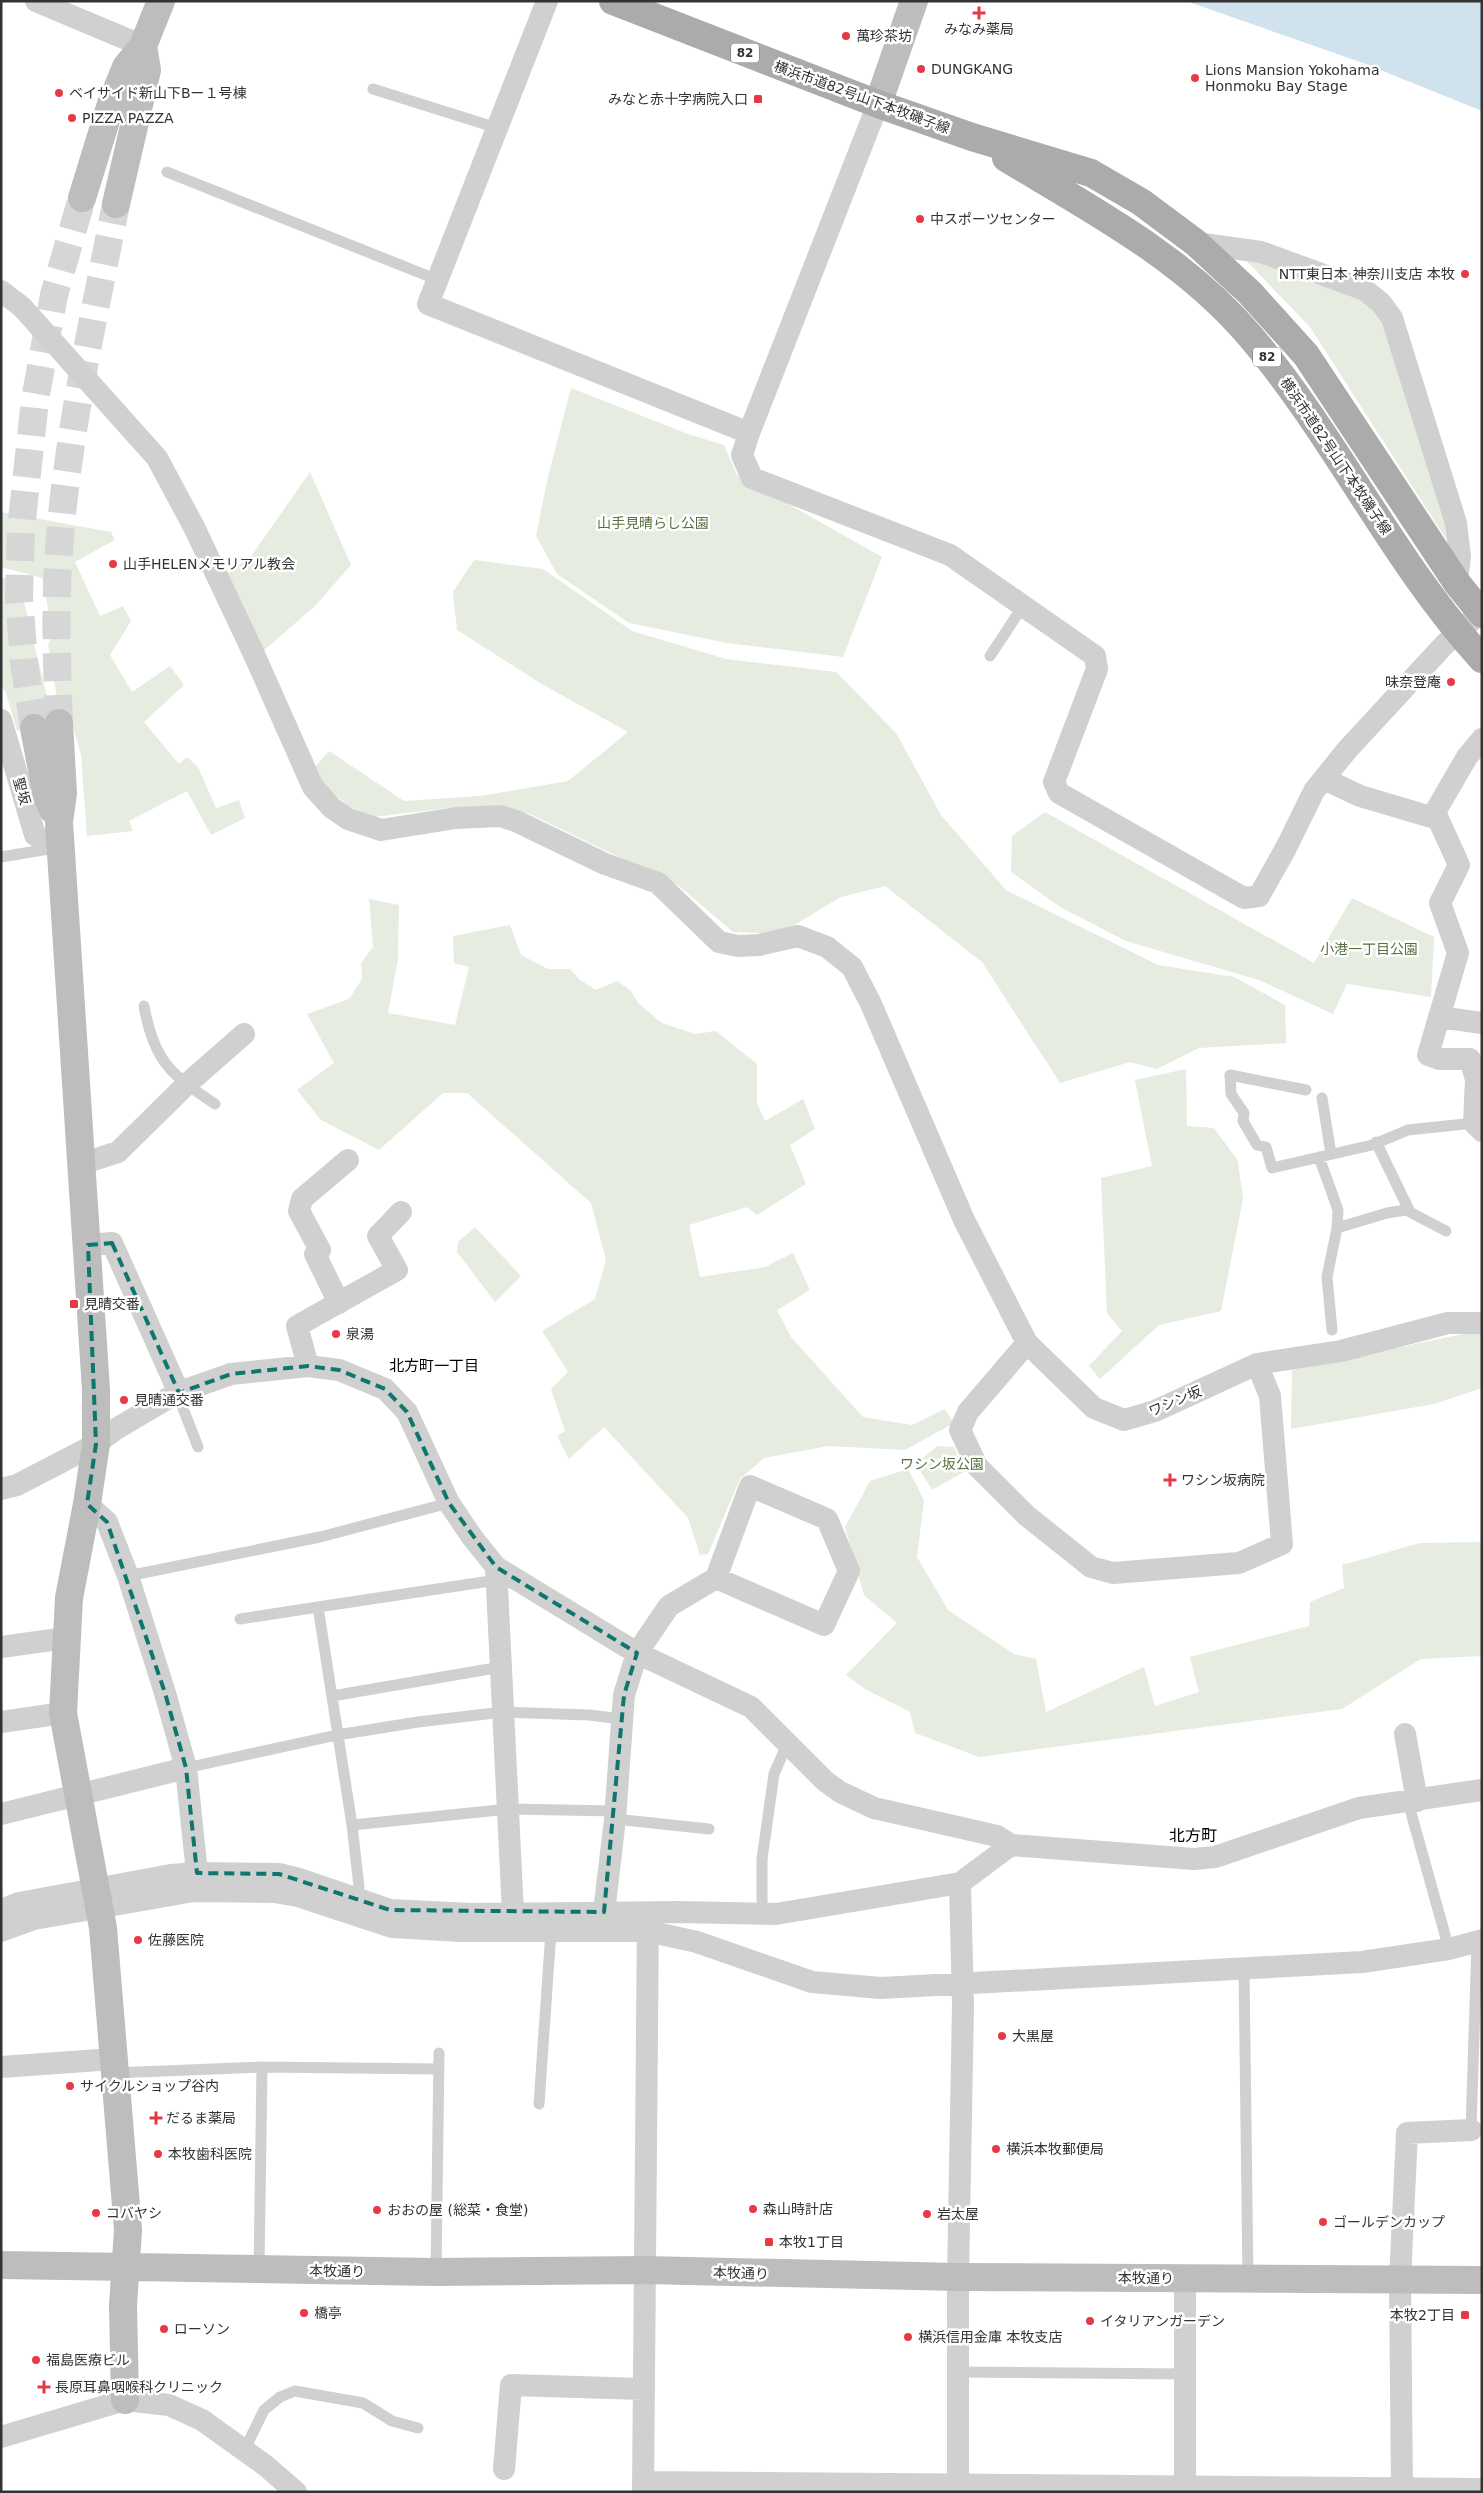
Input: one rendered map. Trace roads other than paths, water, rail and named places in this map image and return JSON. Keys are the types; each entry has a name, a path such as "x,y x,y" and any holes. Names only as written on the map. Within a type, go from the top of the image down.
{"main road":[{"name":"横浜市道82号山下本牧磯子線","path":"613,1 878,104 972,137 1091,173 1141,202 1196,243 1250,293 1306,355 1457,583 1481,613"},
{"name":"横浜市道82号山下本牧磯子線","path":"972,137 1133,235 1197,282 1249,335 1302,402 1419,580 1458,633 1482,659"}],"street":[{"path":"36,1 143,46"},
{"path":"82,198 111,104 126,67 143,46 161,1"},
{"path":"547,1 428,304 749,432"},
{"path":"911,2 878,104 749,432 742,455 752,478 950,555 1095,656 1097,669 1054,782 1059,793 1244,898 1258,896 1286,848 1314,791 1348,750 1458,633 1481,613"},
{"path":"116,204 147,70 143,46"},
{"path":"1196,243 1260,252 1365,290 1381,302 1392,318 1456,523 1460,556 1457,583"},
{"name":"ワシン坂","path":"1,291 22,308 156,458 194,527 253,652 312,787 332,808 348,819 381,830 456,818 500,816 516,821 605,864 658,883 719,942 738,946 759,945 798,936 818,942 837,953 860,977 964,1220 1027,1343 1094,1408 1124,1420 1155,1411 1257,1364 1342,1351 1448,1323 1482,1323"},
{"name":"聖坂","path":"1,720 35,835 60,835"},
{"path":"47,726 63,793 60,835 67,978 88,1245 96,1390 96,1444 88,1504 69,1598 62,1713 104,1928 113,2066 128,2230 125,2266 125,2400"},
{"path":"1478,1127 1476,1079 1470,1059 1439,1059 1428,1055 1458,953 1440,903 1459,865 1435,812 1442,796 1482,739"},
{"path":"1324,779 1360,796 1438,819"},
{"path":"1439,1017 1482,1023"},
{"path":"81,1164 118,1152 187,1084 244,1034"},
{"path":"339,1303 315,1254 320,1250 299,1211 302,1199 348,1160"},
{"path":"308,1366 296,1326 397,1270 378,1236 401,1212"},
{"path":"88,1245 112,1243 178,1393"},
{"path":"1027,1343 968,1412 960,1430 977,1466 1027,1516 1091,1567 1113,1573 1239,1563 1282,1544 1270,1396 1257,1364"},
{"path":"1,1489 17,1485 96,1444 116,1429 178,1393 231,1374 308,1366 339,1370 386,1389 407,1412 449,1503 496,1573 637,1653 706,1684 751,1707 825,1781 860,1803 998,1836 1011,1845 1194,1859 1216,1857 1359,1808 1482,1790"},
{"path":"604,1912 615,1815 624,1695 637,1653 669,1606 716,1578 750,1486 827,1519 850,1570 824,1624 716,1578"},
{"path":"88,1504 107,1522 128,1576 186,1768 197,1873"},
{"path":"496,1573 513,1913"},
{"path":"1,1647 66,1638"},
{"path":"1,1722 62,1713"},
{"path":"1405,1734 1412,1801"},
{"path":"1,1814 186,1768"},
{"path":"1,1910 19,1903 194,1891 274,1892 298,1896 392,1926 461,1931 551,1931 648,1922 776,1914 960,1884 1011,1845"},
{"path":"1,1931 98,1898 197,1873 279,1874 390,1910 513,1913 604,1912 648,1922 697,1942 812,1982 881,1988 1362,1962 1449,1949 1479,1941"},
{"path":"958,2489 958,2277 963,1985 960,1884"},
{"path":"648,1922 643,2389 644,2487 1482,2489"},
{"path":"1,2067 113,2066"},
{"path":"1402,2490 1400,2280 1407,2133 1477,2130"},
{"name":"本牧通り","path":"1,2265 436,2272 645,2270 958,2277 1482,2280"},
{"path":"1185,2278 1185,2489"},
{"path":"504,2469 511,2385 643,2389"},
{"path":"1,2437 125,2400 170,2405 202,2420 296,2492"}],"lane":[{"path":"373,89 498,128"},
{"path":"167,172 438,280"},
{"path":"990,656 1023,606"},
{"path":"1,857 60,835"},
{"path":"144,1006 149,1034 167,1067 215,1104"},
{"path":"1306,1090 1230,1075 1231,1094 1244,1113 1243,1121 1257,1145 1266,1147 1272,1168 1376,1142 1408,1130 1478,1127"},
{"path":"1322,1098 1331,1154"},
{"path":"1376,1142 1410,1212"},
{"path":"1319,1157 1338,1210 1337,1228 1327,1277 1332,1330"},
{"path":"1337,1228 1387,1213 1406,1210 1446,1231"},
{"path":"178,1393 198,1447"},
{"path":"128,1576 320,1538 449,1503"},
{"path":"240,1619 318,1607 496,1573"},
{"path":"318,1607 352,1825 359,1887 356,1898"},
{"path":"332,1696 501,1667"},
{"path":"186,1768 337,1735 418,1722 504,1712 589,1715 622,1719"},
{"path":"762,1914 762,1859 774,1774 787,1744"},
{"path":"1412,1801 1449,1949"},
{"path":"352,1825 509,1809 615,1815 709,1829"},
{"path":"539,2104 551,1931"},
{"path":"1477,2130 1479,1941"},
{"path":"1244,1969 1248,2279"},
{"path":"436,2272 439,2053"},
{"path":"113,2066 439,2069"},
{"path":"259,2270 262,2066"},
{"path":"958,2372 1186,2374"},
{"path":"244,2451 264,2410 280,2396 295,2391 364,2403 392,2421 418,2428"}],"water":[{"path":"1186,1 1477,1 1482,3 1482,111 1363,63"}],"tunnel":[{"path":"34,728 24,662 19,597 21,529 35,400 54,295 82,198"},
{"path":"59,723 57,604 62,519 73,429 116,204"}],"place":[{"name":"みなみ薬局","path":"979,13"},
{"name":"萬珍茶坊","path":"846,36"},
{"name":"DUNGKANG","path":"921,69"},
{"name":"Lions Mansion Yokohama Honmoku Bay Stage","path":"1195,78"},
{"name":"ベイサイド新山下Bー１号棟","path":"59,93"},
{"name":"みなと赤十字病院入口","path":"758,99"},
{"name":"PIZZA PAZZA","path":"72,118"},
{"name":"中スポーツセンター","path":"920,219"},
{"name":"NTT東日本 神奈川支店 本牧","path":"1465,274"},
{"name":"山手HELENメモリアル教会","path":"113,564"},
{"name":"味奈登庵","path":"1451,682"},
{"name":"見晴交番","path":"74,1304"},
{"name":"泉湯","path":"336,1334"},
{"name":"見晴通交番","path":"124,1400"},
{"name":"ワシン坂病院","path":"1170,1480"},
{"name":"佐藤医院","path":"138,1940"},
{"name":"大黒屋","path":"1002,2036"},
{"name":"サイクルショップ谷内","path":"70,2086"},
{"name":"だるま薬局","path":"156,2118"},
{"name":"横浜本牧郵便局","path":"996,2149"},
{"name":"本牧歯科医院","path":"158,2154"},
{"name":"森山時計店","path":"753,2209"},
{"name":"おおの屋 (総菜・食堂)","path":"377,2210"},
{"name":"コバヤシ","path":"96,2213"},
{"name":"岩太屋","path":"927,2214"},
{"name":"ゴールデンカップ","path":"1323,2222"},
{"name":"本牧1丁目","path":"769,2242"},
{"name":"橋亭","path":"304,2313"},
{"name":"本牧2丁目","path":"1465,2315"},
{"name":"イタリアンガーデン","path":"1090,2321"},
{"name":"ローソン","path":"164,2329"},
{"name":"横浜信用金庫 本牧支店","path":"908,2337"},
{"name":"福島医療ビル","path":"36,2360"},
{"name":"長原耳鼻咽喉科クリニック","path":"44,2387"}],"district":[{"name":"北方町一丁目","path":"434,1366"},
{"name":"北方町","path":"1193,1835"}],"park label":[{"name":"山手見晴らし公園","path":"653,523"},
{"name":"小港一丁目公園","path":"1369,949"},
{"name":"ワシン坂公園","path":"942,1464"}]}
